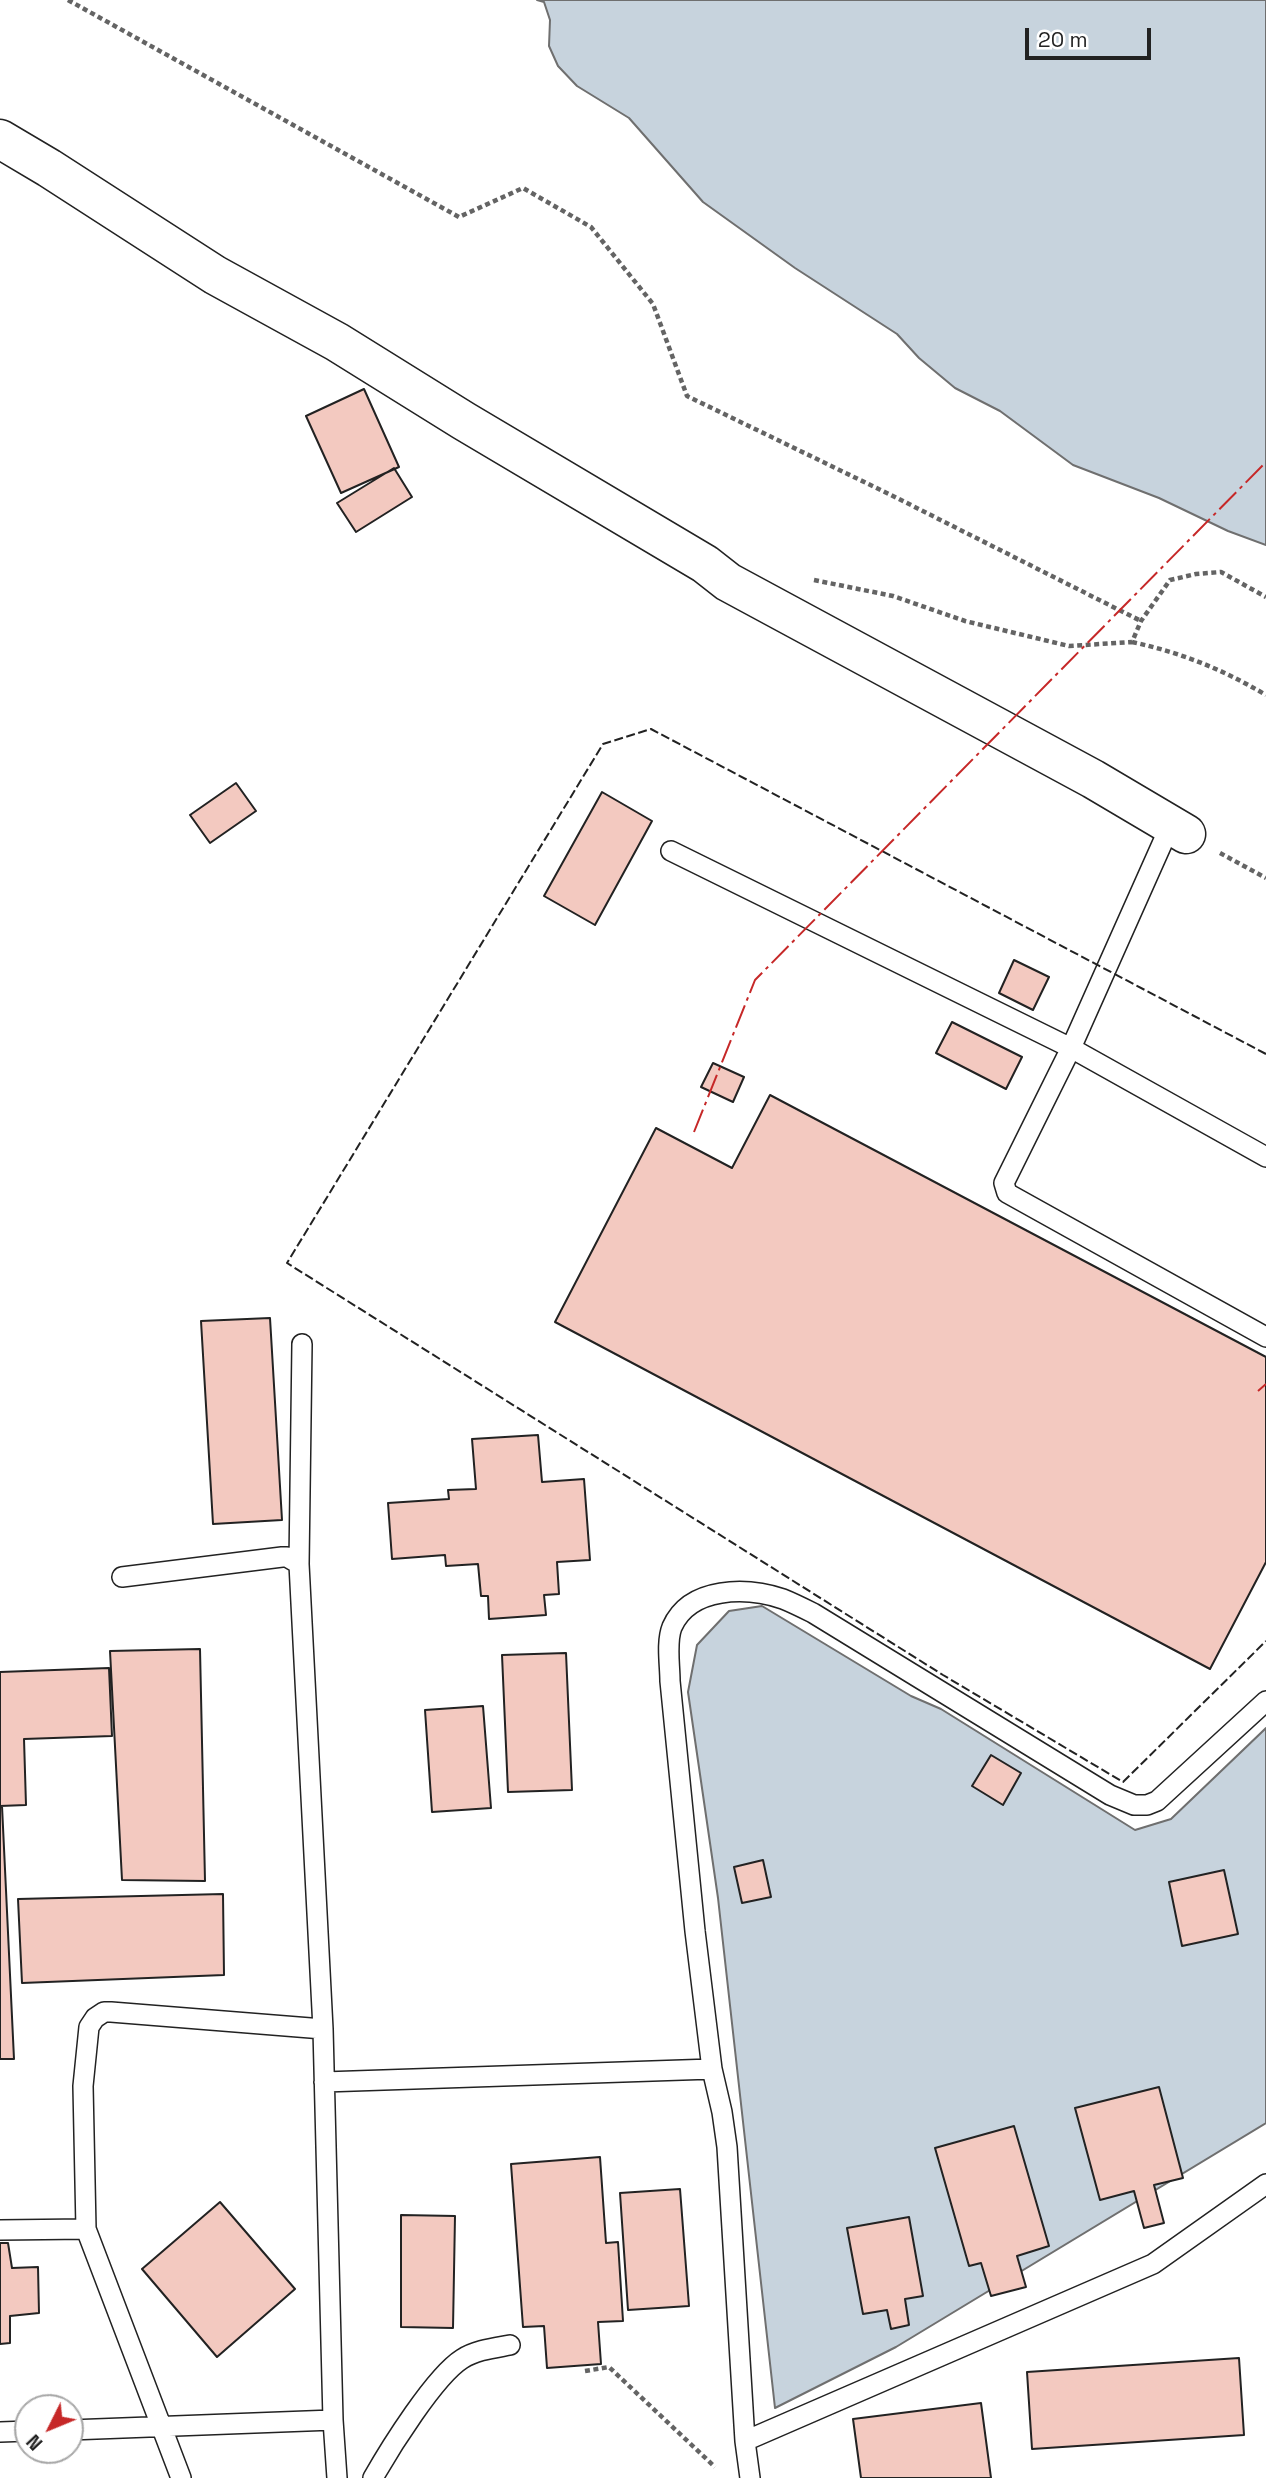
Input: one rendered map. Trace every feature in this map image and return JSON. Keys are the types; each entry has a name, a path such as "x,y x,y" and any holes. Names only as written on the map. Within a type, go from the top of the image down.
{"street":[{"path":"0,139 215,275 337,342 705,564 728,582 1093,779 1178,830"}],"lane":[{"path":"1178,830 1004,1183 1004,1188 1019,1199 1266,1337"},
{"path":"671,850 1071,1048 1266,1157"},
{"path":"302,1344 299,1564 323,2029 333,2420 337,2478"},
{"path":"122,1577 288,1557 299,1564"},
{"path":"750,2478 745,2441 727,2147 712,2068 695,1931 670,1681 669,1647 672,1628 683,1612 697,1599 718,1594 748,1593 782,1599 813,1613 1034,1750 1110,1795 1134,1805 1147,1805 1157,1801 1266,1702"},
{"path":"181,2478 86,2229 83,2086 89,2027 95,2018 104,2012 111,2012 323,2029"},
{"path":"324,2082 712,2068"},
{"path":"745,2441 1153,2264 1266,2184"},
{"path":"0,2230 86,2229"},
{"path":"373,2478 428,2394 453,2367 464,2357 476,2352 510,2345"},
{"path":"84,2430 333,2420"}],"path":[{"path":"68,0 459,217 523,188 591,227 653,304 687,396 1141,621"},
{"path":"1132,642 1141,621 1170,580 1221,572 1266,597"},
{"path":"809,579 893,596 965,621 1069,646 1132,642 1167,649 1225,671 1266,695"},
{"path":"1178,830 1266,878"},
{"path":"585,2371 609,2367 718,2469"}],"shaded area":[{"path":"537,0 1266,0 1266,545 1228,531 1159,498 1073,465 1000,411 955,388 919,358 897,334 795,268 703,202 629,118 577,86 558,66 549,46 550,20 544,2"},
{"path":"762,1606 911,1696 941,1709 1135,1830 1171,1819 1266,1728 1266,2123 896,2347 775,2408 718,1898 688,1692 697,1645 729,1611"}],"building":[{"path":"364,389 399,467 341,493 306,416"},
{"path":"394,468 412,497 356,532 337,503"},
{"path":"236,783 256,811 210,843 190,815"},
{"path":"602,792 652,821 595,925 544,896"},
{"path":"1014,960 1049,977 1033,1010 999,993"},
{"path":"952,1022 1022,1057 1006,1089 936,1053"},
{"path":"713,1063 744,1077 733,1102 701,1087"},
{"path":"770,1095 1266,1357 1266,1562 1210,1669 555,1322 656,1128 732,1168"},
{"path":"270,1318 282,1520 213,1524 201,1321"},
{"path":"538,1435 542,1482 584,1479 590,1560 557,1562 559,1594 544,1595 546,1615 489,1619 488,1596 481,1596 478,1564 446,1566 445,1555 392,1559 388,1503 449,1499 448,1490 476,1489 472,1439"},
{"path":"200,1649 205,1881 122,1880 110,1651"},
{"path":"566,1653 572,1790 508,1792 502,1655"},
{"path":"109,1668 112,1736 24,1739 26,1805 0,1806 0,1672"},
{"path":"483,1706 491,1808 432,1812 425,1710"},
{"path":"991,1755 1021,1773 1003,1805 972,1786"},
{"path":"2,1806 14,2059 0,2059"},
{"path":"763,1860 771,1897 742,1903 734,1867"},
{"path":"1224,1870 1238,1934 1182,1946 1169,1882"},
{"path":"223,1894 224,1975 22,1983 18,1899"},
{"path":"1159,2087 1183,2178 1154,2185 1164,2223 1144,2228 1134,2191 1100,2200 1075,2108"},
{"path":"1014,2126 1049,2246 1017,2256 1026,2287 991,2296 981,2263 969,2266 935,2148"},
{"path":"600,2157 606,2243 618,2242 623,2321 598,2322 601,2364 547,2368 544,2326 523,2327 511,2164"},
{"path":"680,2189 689,2306 628,2310 620,2193"},
{"path":"220,2202 295,2289 217,2357 142,2269"},
{"path":"401,2215 455,2216 453,2328 401,2327"},
{"path":"909,2217 923,2296 905,2299 909,2325 891,2329 887,2310 863,2314 847,2228"},
{"path":"0,2243 8,2243 12,2268 38,2267 39,2313 10,2316 10,2343 0,2344"},
{"path":"1239,2358 1244,2435 1032,2449 1027,2372"},
{"path":"981,2403 991,2478 861,2478 853,2419"}],"fence":[{"path":"1266,1054 651,729 603,744 287,1263 943,1675 1123,1782 1266,1641"}],"power":[{"path":"694,1132 755,980 1266,462"},
{"path":"1258,1391 1266,1384"}]}
